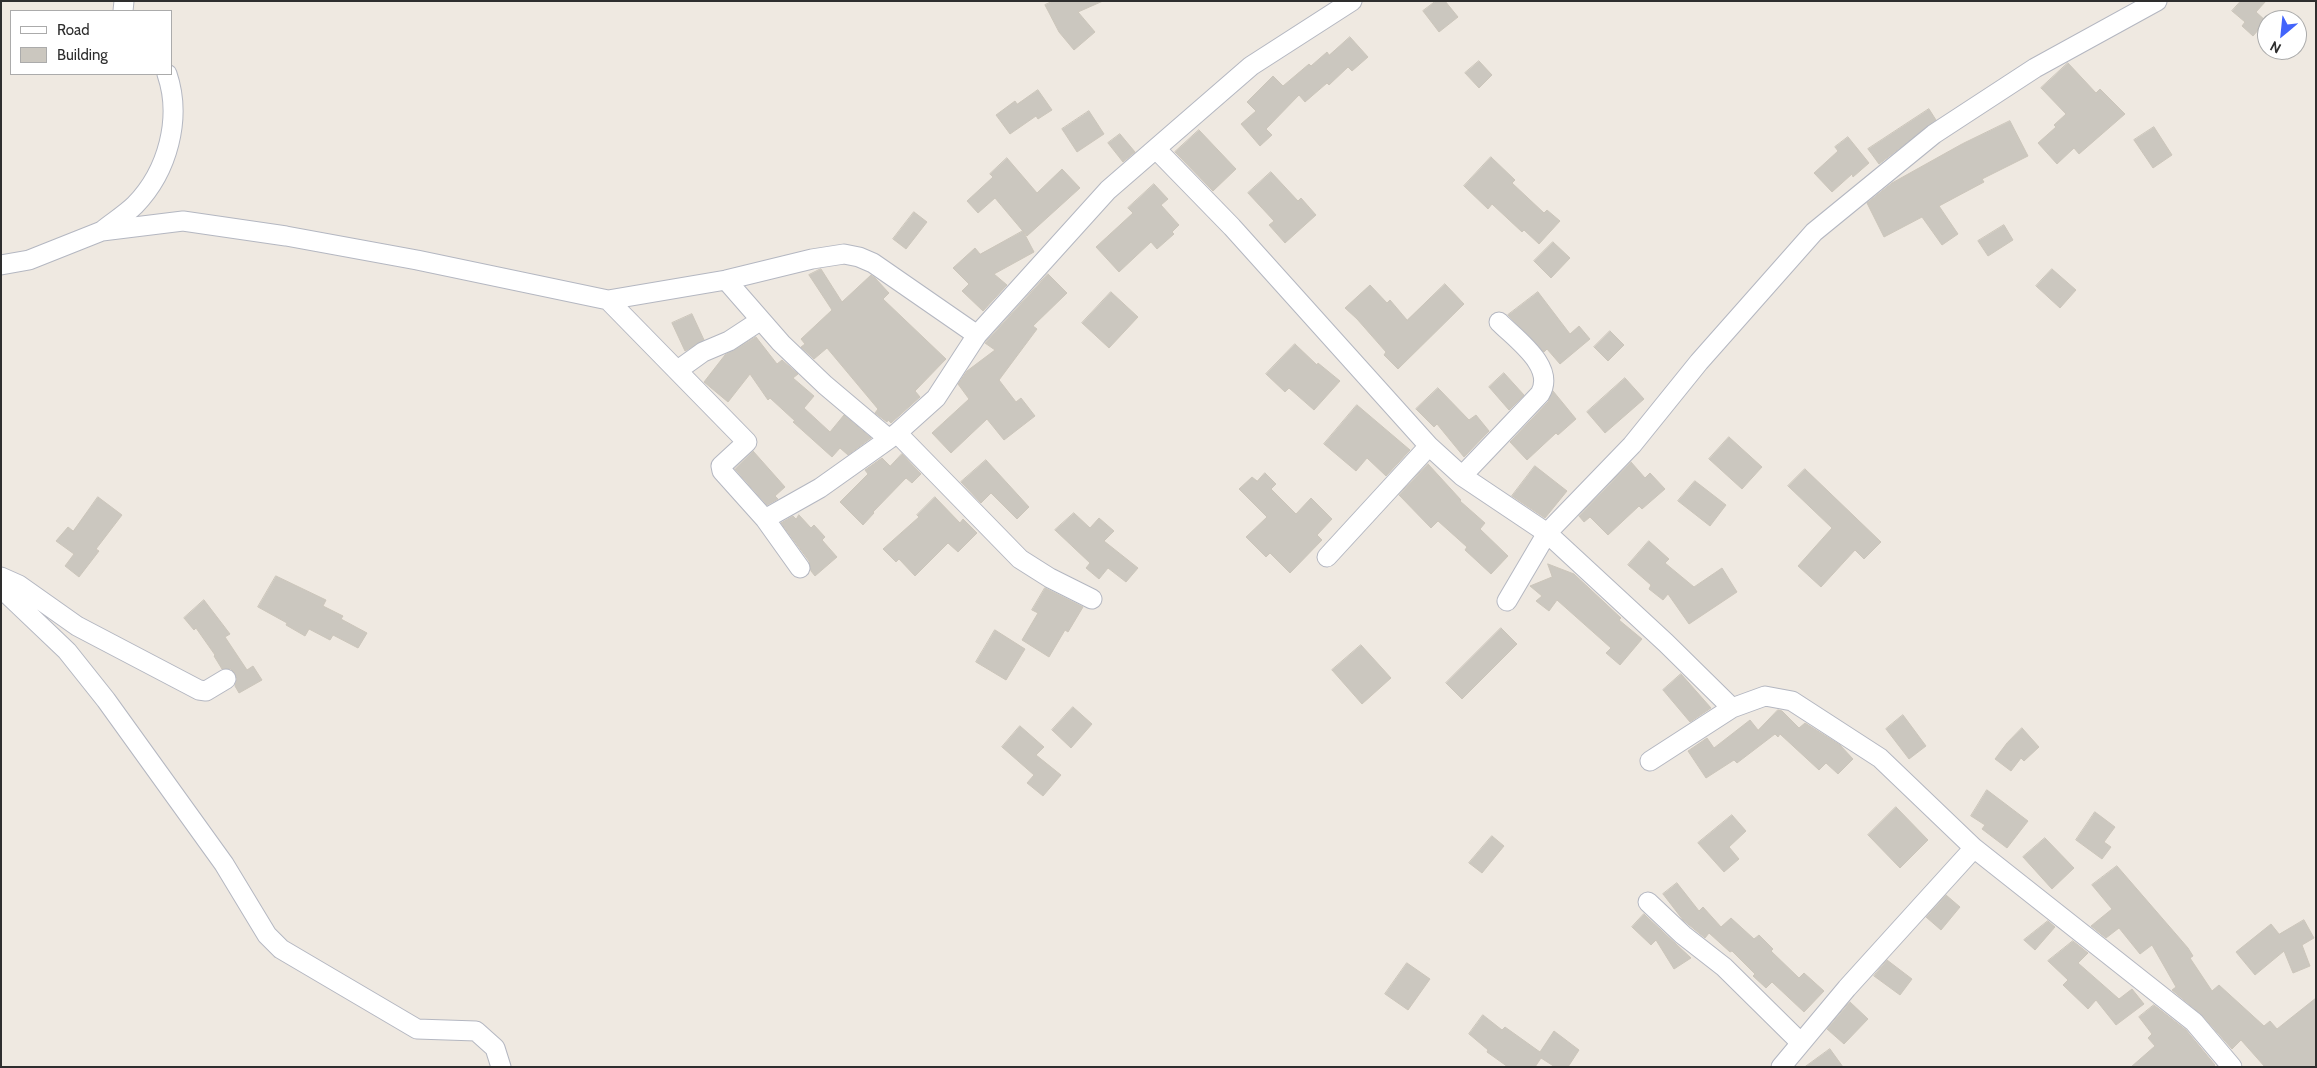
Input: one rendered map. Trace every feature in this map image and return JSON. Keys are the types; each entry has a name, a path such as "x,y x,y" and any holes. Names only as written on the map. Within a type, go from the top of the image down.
{"street":[{"path":"765,519 820,488 893,436 936,398 977,334 1108,190 1251,66 1352,1"},
{"path":"1507,601 1547,533 1632,445 1706,354 1814,232 1934,134 2035,68 2157,1"},
{"path":"102,231 135,205 154,182 167,151 173,126 172,88 167,75"},
{"path":"1156,149 1239,234 1429,446 1462,476 1547,533 1666,643 1732,708"},
{"path":"1,265 29,260 102,231 183,221 286,236 608,300 726,280 812,259 844,254 859,257 873,263 977,334"},
{"path":"726,280 781,343 825,386 893,436 1020,559 1050,578 1092,599"},
{"path":"608,300 634,329 678,370 747,442 721,466 722,471 765,519 800,568"},
{"path":"678,370 703,352 729,341 761,320"},
{"path":"1462,476 1540,394 1545,383 1542,368 1499,322"},
{"path":"1327,557 1429,446"},
{"path":"1,577 19,585 77,626 198,690 206,691 226,679"},
{"path":"1,588 67,651 100,693 224,864 267,935 281,949 417,1029 476,1031 495,1048 501,1067"},
{"path":"1650,762 1732,708 1765,696 1784,698 1806,709 1880,758 1974,848 2194,1022 2232,1067"},
{"path":"1781,1067 1848,988 1974,848"},
{"path":"1648,902 1683,935 1724,967 1801,1043"}],"building":[{"path":"1053,1 1103,1 1078,12 1095,32 1074,50 1059,32 1045,5"},
{"path":"1436,1 1445,1 1458,17 1439,32 1423,11"},
{"path":"2241,1 2266,1 2256,12 2257,31 2253,36 2242,26 2245,22 2232,11"},
{"path":"1350,37 1368,57 1352,71 1348,67 1329,85 1327,83 1305,102 1299,95 1266,129 1272,135 1260,146 1241,124 1256,111 1247,102 1273,76 1283,86 1309,64 1311,66 1327,52 1329,55"},
{"path":"1479,61 1492,75 1479,88 1465,73"},
{"path":"2068,63 2096,93 2100,89 2125,114 2079,154 2074,148 2057,164 2038,143 2056,127 2054,125 2066,114 2041,88"},
{"path":"1038,90 1052,110 1038,119 1036,116 1010,134 996,115 1015,101 1017,104"},
{"path":"1929,109 1936,120 1879,164 1868,149"},
{"path":"1089,111 1104,134 1077,152 1062,129"},
{"path":"2010,121 2028,156 1982,179 1984,182 1939,206 1958,234 1942,245 1922,217 1884,237 1867,203 1892,183 1962,144"},
{"path":"2154,127 2172,155 2153,168 2134,140"},
{"path":"1199,130 1236,169 1213,191 1175,152"},
{"path":"1120,134 1135,152 1123,162 1108,143"},
{"path":"1848,137 1869,163 1853,177 1852,174 1832,192 1814,173 1838,151 1835,147"},
{"path":"1491,157 1515,180 1512,183 1544,213 1547,210 1560,221 1539,244 1524,230 1522,232 1492,204 1488,209 1464,186"},
{"path":"1007,158 1037,193 1062,169 1080,188 1027,236 995,198 978,213 967,201 993,177 990,174"},
{"path":"1271,172 1298,201 1301,198 1316,215 1285,243 1269,225 1274,221 1248,193"},
{"path":"1154,184 1168,199 1161,205 1179,225 1172,232 1174,234 1157,249 1151,242 1119,272 1096,247 1133,213 1128,208"},
{"path":"914,212 927,222 906,249 893,239"},
{"path":"2004,225 2013,240 1988,256 1978,241"},
{"path":"1023,231 1034,252 994,274 1007,285 983,311 962,291 969,284 953,268 975,248 980,254"},
{"path":"1553,242 1570,258 1551,278 1534,261"},
{"path":"821,269 842,302 871,275 889,293 883,299 946,359 915,391 920,397 891,423 875,413 878,409 827,348 814,359 801,347 805,344 801,339 832,310 809,275"},
{"path":"2052,269 2076,290 2060,308 2036,286"},
{"path":"1048,274 1067,293 1033,326 1037,329 999,380 1016,402 1021,398 1035,416 1004,440 987,419 951,453 932,433 969,399 958,384 967,371 995,350 985,343"},
{"path":"1445,284 1464,304 1398,369 1384,355 1386,352 1345,308 1370,285 1387,303 1390,300 1407,320"},
{"path":"1111,292 1138,317 1109,348 1082,323"},
{"path":"1538,292 1570,334 1579,326 1590,339 1560,364 1547,349 1544,352 1508,315"},
{"path":"692,314 704,340 685,351 672,323"},
{"path":"1610,331 1624,345 1608,361 1594,347"},
{"path":"756,337 777,364 782,360 798,374 793,378 814,396 804,408 830,432 844,415 871,438 848,455 840,448 832,457 793,422 795,421 770,398 768,400 750,374 728,402 704,382 725,355"},
{"path":"1295,344 1317,365 1318,363 1340,381 1314,410 1289,388 1285,392 1266,374"},
{"path":"1504,373 1524,395 1509,410 1489,387"},
{"path":"1625,378 1644,399 1605,433 1587,412"},
{"path":"1438,388 1469,420 1476,415 1489,431 1464,457 1437,424 1434,427 1416,409"},
{"path":"1553,391 1576,419 1558,435 1556,433 1527,460 1510,442 1548,402"},
{"path":"1357,405 1410,450 1386,476 1367,458 1356,471 1324,444"},
{"path":"1729,437 1762,467 1742,489 1709,459"},
{"path":"753,451 785,487 775,496 778,499 767,505 735,469"},
{"path":"902,454 921,474 912,483 906,478 863,525 840,502 868,474 865,470 882,458 890,466"},
{"path":"986,460 1029,507 1017,519 991,493 981,503 961,482"},
{"path":"1631,462 1645,478 1650,473 1665,489 1642,509 1639,506 1608,535 1590,517 1584,522 1579,516"},
{"path":"1428,464 1460,501 1485,523 1480,529 1508,556 1491,574 1465,550 1467,547 1438,521 1431,528 1399,495"},
{"path":"1535,466 1567,491 1545,518 1512,496"},
{"path":"1805,469 1881,542 1864,559 1855,550 1821,587 1798,566 1832,528 1788,486"},
{"path":"1265,473 1276,484 1271,489 1296,514 1311,498 1332,519 1317,535 1322,540 1290,573 1270,553 1266,557 1246,537 1267,517 1239,489 1252,477 1257,481"},
{"path":"1695,481 1726,505 1710,526 1678,501"},
{"path":"98,497 122,515 96,549 99,551 79,577 65,566 74,554 56,541 68,527 73,531"},
{"path":"935,497 960,523 963,519 977,533 958,552 948,543 915,576 899,559 896,562 883,549 919,517 917,515"},
{"path":"1074,513 1090,528 1099,518 1114,531 1104,541 1138,568 1126,582 1108,568 1099,579 1086,568 1090,563 1055,530"},
{"path":"799,515 811,528 814,525 825,537 822,540 837,557 815,576 811,571 809,561 781,523 793,516 796,519"},
{"path":"1649,541 1669,559 1665,563 1694,587 1722,568 1737,592 1689,624 1668,594 1663,600 1649,589 1651,585 1628,565"},
{"path":"1548,564 1574,574 1621,618 1619,620 1642,639 1620,665 1606,653 1611,648 1557,600 1549,611 1536,601 1542,596 1530,586 1552,577"},
{"path":"276,576 326,600 323,606 343,616 341,619 367,633 358,648 333,635 330,640 309,629 305,636 286,625 287,623 258,607"},
{"path":"1045,588 1083,607 1068,632 1065,630 1049,657 1022,640 1038,613 1032,610"},
{"path":"204,600 230,634 225,637 247,670 253,666 262,680 239,693 235,686 237,679 235,673 231,669 222,669 215,655 196,628 194,630 184,618"},
{"path":"1501,628 1517,644 1462,699 1446,683"},
{"path":"995,630 1025,649 1006,680 976,662"},
{"path":"1361,645 1391,678 1362,704 1332,670"},
{"path":"1681,674 1711,708 1690,722 1663,690"},
{"path":"1073,707 1092,724 1071,748 1052,730"},
{"path":"1778,710 1782,711 1799,728 1805,723 1840,745 1853,759 1838,774 1826,763 1819,770 1780,734 1778,737 1775,734 1737,763 1734,760 1706,778 1688,751 1707,738 1714,748 1750,720 1758,730"},
{"path":"1903,715 1926,746 1909,759 1886,729"},
{"path":"1020,726 1044,747 1036,755 1061,775 1043,796 1027,783 1034,775 1002,747"},
{"path":"2022,728 2039,747 2024,761 2021,758 2011,771 1995,759"},
{"path":"1987,790 2028,821 2007,848 1982,829 1985,825 1971,816"},
{"path":"1896,807 1928,840 1900,868 1868,835"},
{"path":"2095,812 2115,827 2104,842 2111,847 2102,859 2076,840"},
{"path":"1732,815 1746,831 1729,847 1739,859 1724,872 1698,843"},
{"path":"1492,836 1504,846 1482,873 1469,863"},
{"path":"2045,838 2074,868 2052,889 2023,857"},
{"path":"2117,866 2188,948 2193,956 2190,958 2212,991 2219,985 2264,1026 2270,1021 2277,1029 2316,998 2316,1067 2265,1067 2241,1040 2232,1049 2202,1015 2172,990 2176,987 2152,945 2140,954 2119,928 2106,938 2091,926 2112,909 2092,885"},
{"path":"1677,883 1699,911 1703,907 1721,927 1731,918 1754,939 1759,935 1773,949 1771,951 1799,978 1804,973 1824,991 1804,1012 1772,982 1766,988 1732,951 1730,952 1709,933 1705,938 1683,920 1663,894"},
{"path":"1946,895 1960,907 1941,930 1926,917"},
{"path":"1644,914 1691,958 1674,969 1656,940 1651,945 1632,927"},
{"path":"2304,920 2314,938 2302,945 2310,966 2293,973 2284,951 2255,975 2236,952 2271,924 2279,934"},
{"path":"2048,921 2055,927 2035,950 2024,940"},
{"path":"2073,941 2088,953 2078,963 2119,999 2132,989 2144,1004 2116,1025 2096,1000 2088,1009 2063,985 2068,980 2048,961"},
{"path":"1887,960 1912,979 1900,995 1874,976"},
{"path":"1407,963 1430,979 1408,1010 1385,994"},
{"path":"1850,1002 1868,1019 1844,1044 1827,1029"},
{"path":"2154,1005 2186,1030 2215,1065 2213,1067 2131,1067 2155,1046 2148,1038 2152,1034 2139,1017"},
{"path":"1483,1015 1502,1030 1505,1027 1540,1052 1554,1031 1579,1050 1568,1067 1555,1067 1541,1058 1535,1067 1508,1067 1487,1052 1488,1050 1469,1034"},
{"path":"1830,1049 1843,1067 1805,1067"}]}
